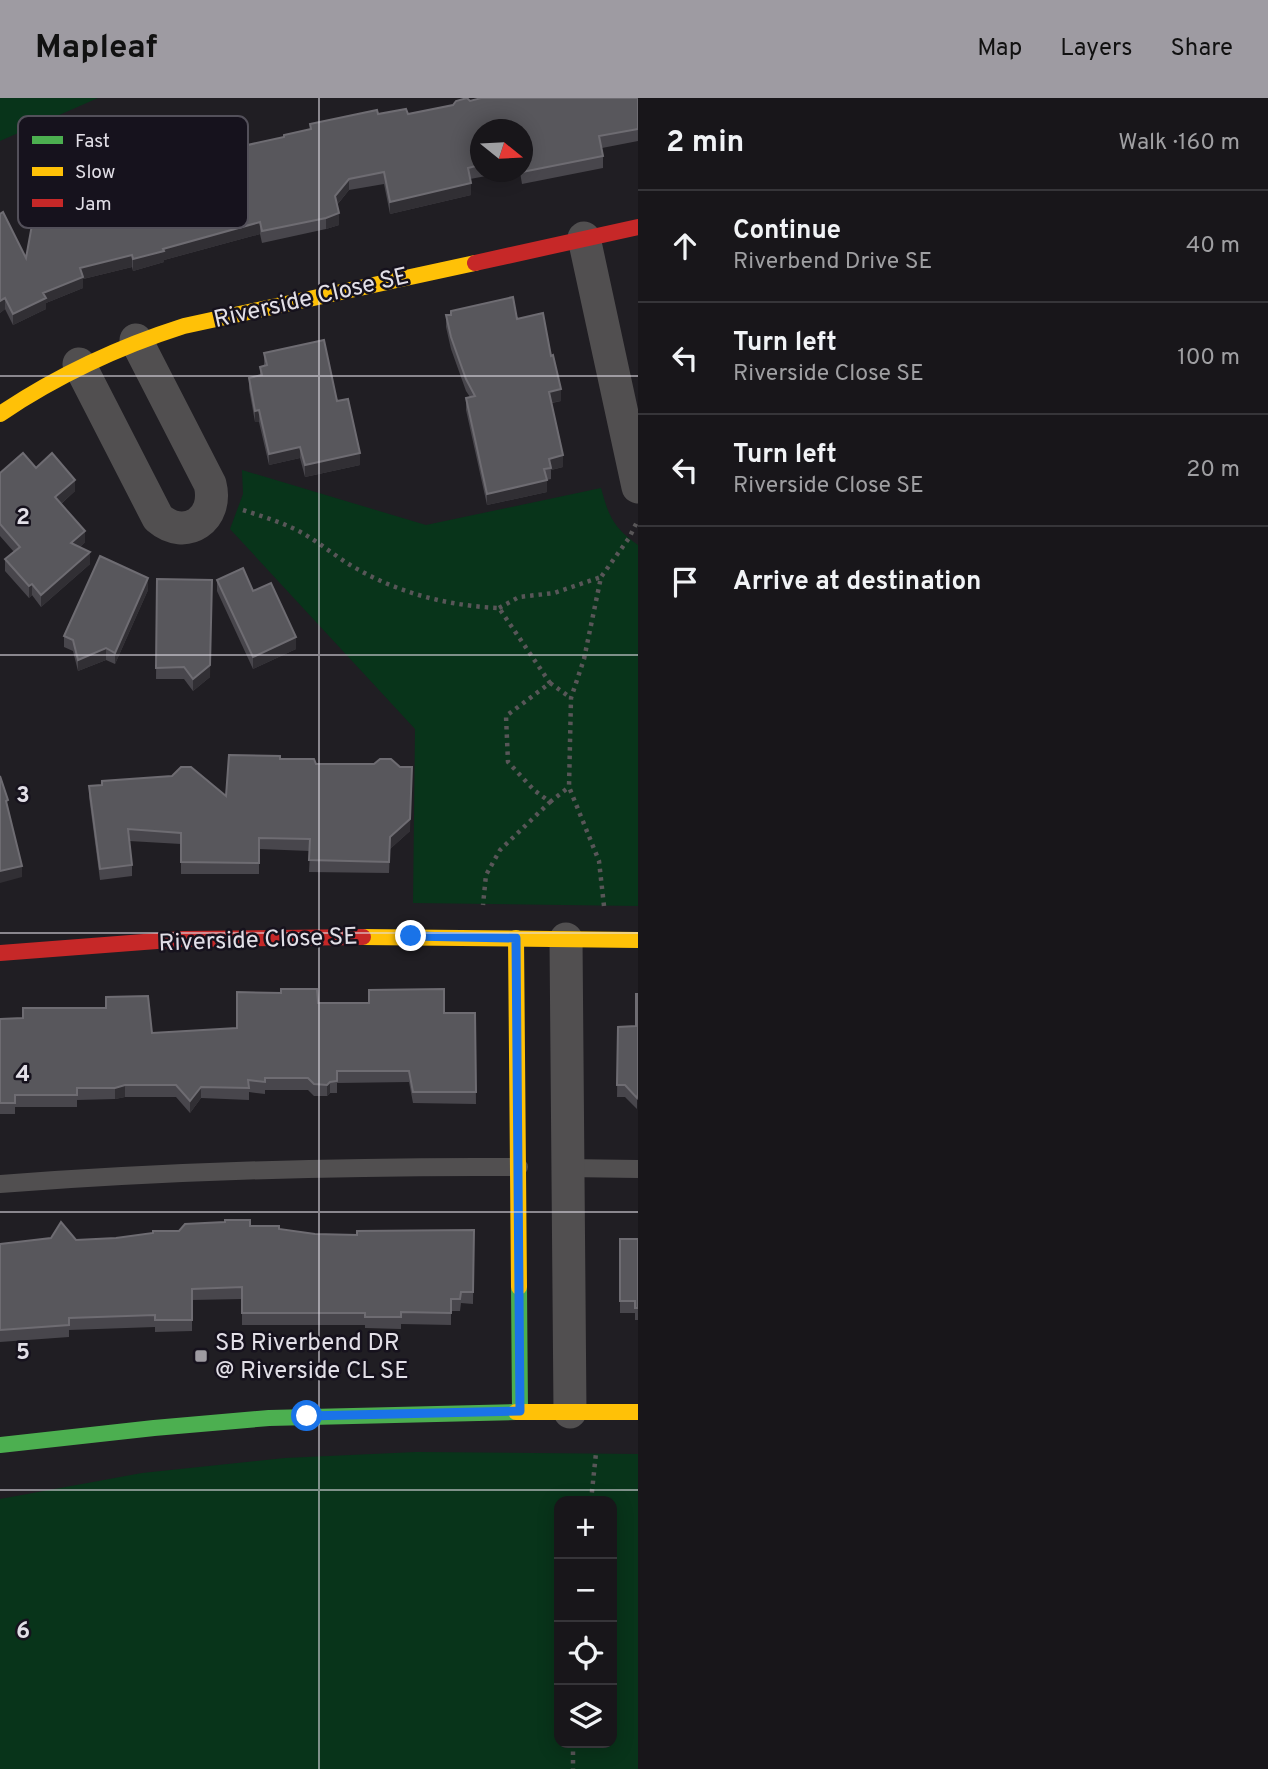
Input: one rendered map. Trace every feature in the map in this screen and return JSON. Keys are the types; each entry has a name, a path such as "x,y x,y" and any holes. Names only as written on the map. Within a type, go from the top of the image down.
{"street":[{"name":"Riverside Close SE","path":"0,414 37,388 79,364 136,340 184,326 312,296 638,228"},
{"path":"584,238 638,487"},
{"path":"79,364 158,517 166,524 184,528 202,521 212,505 210,484 136,340"},
{"name":"Riverside Close SE","path":"0,953 241,937 638,940"},
{"path":"516,938 520,1411"},
{"path":"566,939 570,1412"},
{"path":"0,1445 126,1430 307,1416 520,1411 638,1412"}],"lane":[{"path":"0,1184 102,1176 519,1167"},
{"path":"567,1168 638,1169"}],"path":[{"path":"212,505 239,509 274,520 304,534 357,569 387,584 434,600 470,607 499,608 519,597 554,593 601,578"},
{"path":"603,940 604,905 599,861 569,787 571,698 584,659 601,578 629,538 638,519"},
{"path":"499,608 550,683 571,698"},
{"path":"550,683 506,716 508,762 534,790 550,802"},
{"path":"481,937 486,875 499,850 569,787"},
{"path":"592,1496 596,1453"},
{"path":"573,1748 573,1769"}],"green space":[{"path":"0,98 98,98 57,116 18,116 18,133 0,141"},
{"path":"242,470 426,525 601,488 613,521 638,545 638,906 413,903 415,729 230,529 243,494"},
{"path":"416,1452 638,1454 638,1769 0,1769 0,1499 142,1473 285,1458"}],"building":[{"path":"467,98 470,101 481,98 638,98 638,129 599,136 603,156 533,170 533,119 470,119 468,168 471,183 390,202 384,172 349,179 335,196 339,213 262,231 260,222 248,225 248,145 311,129 310,124 377,110 378,114 406,109 408,114 453,105 456,101"},
{"path":"3,212 26,258 31,228 238,228 133,259 132,255 80,268 83,277 43,293 46,298 13,314 5,298 0,301 0,214"},
{"path":"513,297 517,319 543,313 551,356 553,355 561,389 549,392 563,455 549,459 551,468 544,469 547,480 487,494 466,398 475,396 466,379 446,315 451,315 451,311"},
{"path":"324,340 337,401 348,399 360,453 305,465 300,447 269,454 259,410 255,411 249,378 262,375 260,367 267,365 264,353"},
{"path":"23,453 36,468 52,453 75,480 55,497 85,531 71,543 90,552 41,595 32,584 29,586 5,559 20,547 0,524 0,473"},
{"path":"100,556 148,578 115,653 106,648 78,660 73,640 64,636"},
{"path":"243,568 253,591 271,583 296,637 253,657 217,580"},
{"path":"157,579 212,580 210,665 193,679 184,667 156,668"},
{"path":"229,755 314,759 316,764 374,764 380,759 391,759 400,767 412,767 410,819 390,837 389,862 309,860 310,839 259,838 259,863 181,862 181,833 128,829 132,865 100,869 89,786 102,785 102,781 172,776 181,767 191,767 226,796"},
{"path":"0,776 22,866 0,871"},
{"path":"281,989 317,989 318,1003 369,1003 369,990 444,989 444,1013 475,1013 476,1092 413,1092 409,1071 337,1071 337,1081 327,1085 314,1084 308,1078 265,1078 265,1082 248,1080 249,1088 201,1087 190,1101 176,1085 125,1085 115,1088 77,1088 77,1095 15,1095 15,1103 0,1103 0,1019 23,1018 23,1008 106,1008 106,997 148,996 152,1033 237,1028 237,992 281,993"},
{"path":"636,994 637,1098 625,1085 617,1085 618,1027 636,1026"},
{"path":"250,1220 250,1226 279,1226 279,1229 315,1234 474,1230 473,1292 461,1292 460,1299 451,1299 451,1313 401,1312 401,1317 365,1317 365,1313 242,1313 242,1287 192,1289 192,1320 155,1320 155,1315 69,1318 69,1325 0,1330 0,1244 51,1238 61,1222 76,1240 116,1238 153,1231 179,1231 185,1224"},
{"path":"620,1239 638,1239 638,1308 635,1308 635,1301 620,1301"}],"traffic: fast":[{"path":"519,1287 520,1411"},
{"path":"0,1445 269,1418 516,1412"}],"traffic: slow":[{"path":"0,414 89,363 184,326 475,263"},
{"path":"363,937 638,940"},
{"path":"516,938 519,1287"},
{"path":"516,1412 638,1412"}],"traffic: jam":[{"path":"475,263 638,227"},
{"path":"0,953 183,939 363,937"}],"place":[{"name":"SB Riverbend DR @ Riverside CL SE","path":"201,1356"}],"route":[{"path":"307,1416 520,1411 516,938 411,936"}]}
